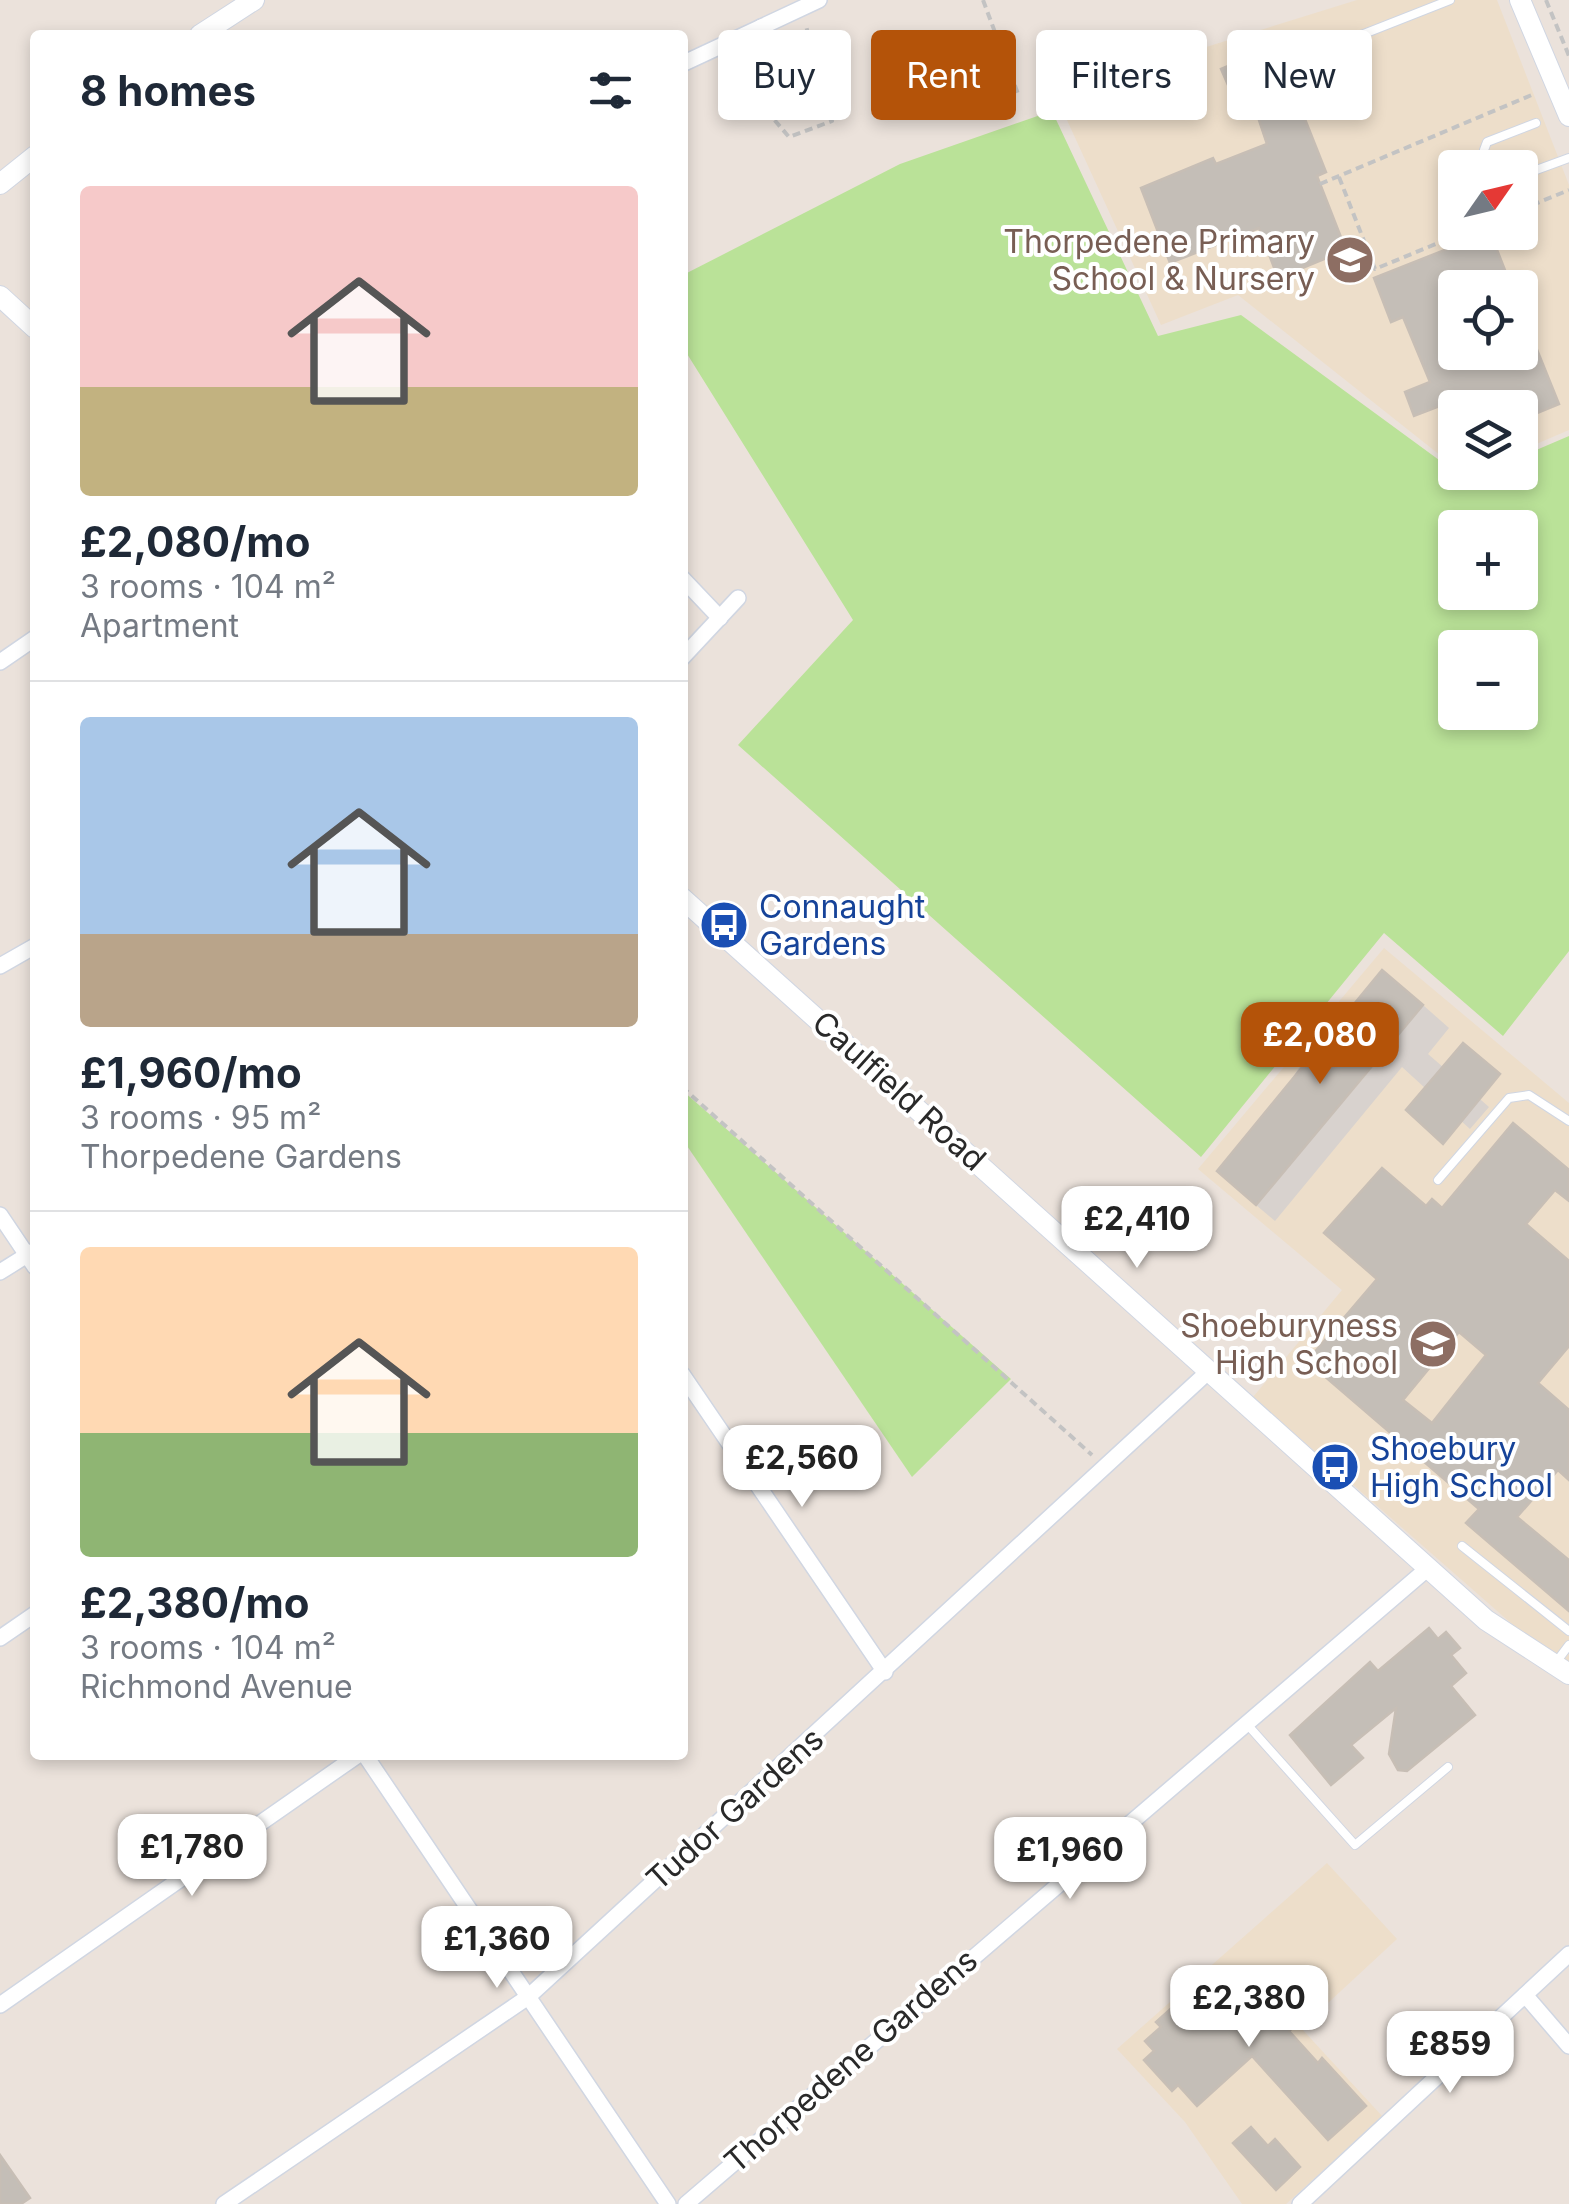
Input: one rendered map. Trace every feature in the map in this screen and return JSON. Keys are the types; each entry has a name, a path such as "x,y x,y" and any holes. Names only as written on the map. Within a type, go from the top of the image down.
{"street":[{"path":"208,30 254,0"},
{"path":"688,61 819,0"},
{"path":"1520,0 1569,116"},
{"path":"3,175 30,159"},
{"path":"0,296 30,323"},
{"path":"688,584 720,618"},
{"path":"688,652 738,598"},
{"path":"0,661 30,641"},
{"name":"Caulfield Road","path":"688,903 1486,1620 1561,1670"},
{"path":"0,966 30,949"},
{"path":"0,1216 30,1254"},
{"path":"0,1272 30,1258"},
{"name":"Tudor Gardens","path":"224,2204 528,1998 1210,1370"},
{"path":"688,1383 885,1672"},
{"name":"Thorpedene Gardens","path":"686,2204 1244,1722 1428,1569"},
{"path":"0,1638 30,1617"},
{"path":"0,2006 354,1760"},
{"path":"364,1760 668,2204"},
{"path":"1300,2204 1569,1954"},
{"path":"1525,1995 1569,2046"}],"lane":[{"path":"1372,30 1450,0"},
{"path":"1484,150 1487,142 1536,122"},
{"path":"1538,169 1569,158"},
{"path":"1438,1180 1509,1098 1529,1095 1569,1120"},
{"path":"1462,1546 1569,1631"},
{"path":"1561,1670 1569,1644"},
{"path":"1244,1722 1355,1846 1448,1767"}],"path":[{"path":"983,0 1018,94"},
{"path":"1546,0 1569,56"},
{"path":"714,49 789,137 832,121 801,7"},
{"path":"1560,34 1569,32"},
{"path":"1320,184 1534,94"},
{"path":"1338,176 1376,269 1438,243"},
{"path":"1538,203 1569,190"},
{"path":"688,1092 1106,1467"}],"shaded area":[{"name":"Thorpedene Primary School & Nursery","path":"1357,0 1497,0 1569,185 1569,430 1538,443 1538,390 1438,390 1438,454 1238,295 1161,325 1067,120 1207,120 1207,47 1227,40 1227,120 1372,120 1372,30 1261,30"},
{"name":"Shoeburyness High School","path":"1384,948 1569,1103 1569,1664 1520,1631 1253,1397 1342,1290 1198,1169"},
{"path":"1364,992 1405,1026 1423,1005 1449,1028 1428,1054 1489,1107 1470,1129 1402,1067 1275,1221 1256,1205 1270,1188 1231,1154 1244,1137 1281,1170 1331,1114 1291,1080 1302,1063 1345,1100 1392,1044 1351,1007"},
{"path":"1327,1863 1397,1939 1301,2028 1383,2117 1286,2204 1242,2204 1185,2122 1117,2049"}],"green space":[{"path":"1036,117 1036,120 1056,120 1158,336 1241,315 1438,459 1438,490 1538,490 1538,449 1569,436 1569,951 1503,1036 1384,933 1201,1157 738,745 853,620 688,355 688,272 900,164"},
{"path":"688,1095 1011,1379 912,1477 688,1147"}],"building":[{"path":"1259,120 1305,120 1326,172 1317,176 1346,250 1278,278 1259,228 1170,263 1141,188 1213,158 1216,164 1267,144"},
{"path":"1445,250 1497,250 1505,270 1438,270 1438,370 1538,370 1538,352 1559,404 1538,413 1538,390 1438,390 1438,407 1414,416 1405,392 1430,382 1403,317 1391,322 1374,278"},
{"path":"1382,970 1423,1005 1256,1205 1217,1171"},
{"path":"1463,1043 1500,1074 1443,1144 1406,1110"},
{"path":"1513,1123 1569,1170 1569,1201 1555,1190 1526,1224 1569,1261 1569,1346 1538,1383 1569,1410 1569,1480 1558,1470 1517,1517 1569,1560 1569,1611 1466,1523 1479,1509 1307,1361 1377,1279 1324,1233 1382,1168 1426,1206 1432,1199 1442,1208","holes":["1459,1332 1486,1355 1432,1423 1403,1400"]},
{"path":"1429,1628 1438,1639 1446,1632 1460,1648 1451,1655 1466,1673 1451,1686 1475,1715 1407,1771 1398,1770 1389,1754 1396,1708 1351,1745 1363,1758 1331,1785 1290,1735 1370,1662 1378,1671"},
{"path":"1289,1976 1316,2008 1289,2031 1318,2063 1322,2058 1366,2106 1328,2140 1252,2056 1197,2106 1178,2085 1172,2091 1144,2060 1154,2051 1145,2041 1161,2027 1156,2022 1175,2005 1180,2010 1215,1979 1221,1986 1230,1979 1255,2006"},
{"path":"1251,2127 1268,2146 1275,2139 1300,2167 1276,2190 1233,2143"},
{"path":"0,2155 30,2198 21,2204 0,2204"}],"place":[{"name":"Thorpedene Primary School & Nursery","path":"1350,260"},
{"name":"Connaught Gardens","path":"724,925"},
{"name":"Shoeburyness High School","path":"1433,1344"},
{"name":"Shoebury High School","path":"1335,1467"}]}
